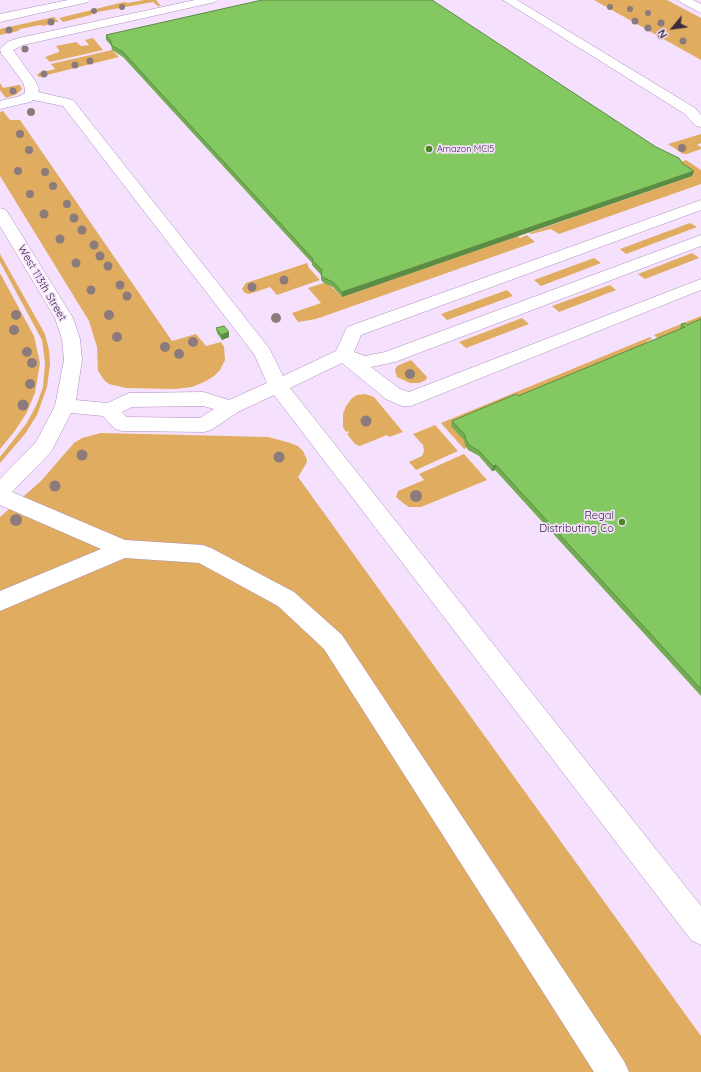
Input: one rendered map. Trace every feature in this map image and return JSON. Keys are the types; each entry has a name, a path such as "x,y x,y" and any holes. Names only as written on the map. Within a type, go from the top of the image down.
{"street":[{"path":"0,18 84,0"},
{"path":"31,95 32,89 29,82 7,53 6,49 10,45 183,3 211,0"},
{"path":"509,0 696,112 701,123"},
{"path":"684,0 701,9"},
{"path":"0,106 25,99 31,95 68,103 262,352 278,386 701,930"},
{"path":"109,410 122,424 204,425 231,407 344,355 353,331 701,205"},
{"name":"West 113th Street","path":"0,213 64,318 71,339 73,360 65,406 44,447 9,483 0,490"},
{"path":"344,355 364,362 388,358 701,240"},
{"path":"344,355 393,394 402,399 411,400 701,284"},
{"path":"65,406 109,410 129,400 204,399 231,407"},
{"path":"0,496 123,550 203,554 286,599 333,642 613,1072"},
{"path":"0,601 123,550"}],"shaded area":[{"path":"144,0 156,0 161,6 158,6 153,2 92,13 91,15 63,22 59,18 124,2 128,3"},
{"path":"594,0 667,0 701,18 701,60"},
{"path":"54,17 59,22 54,22 44,26 40,25 20,29 18,31 0,35 0,29"},
{"path":"93,38 103,50 50,62 45,57 59,52 56,46 76,42 81,46 89,45 85,40"},
{"path":"112,50 119,57 39,77 37,75 39,73 55,69 51,64"},
{"path":"0,83 3,88 20,85 22,89 17,94 6,98 0,90"},
{"path":"3,111 10,120 20,120 172,341 196,334 206,346 221,342 224,347 225,360 220,370 214,376 192,387 175,389 126,388 109,384 104,380 98,371 97,347 89,321 0,176 0,112"},
{"path":"701,134 701,143 697,145 701,147 701,149 687,154 683,154 668,144"},
{"path":"686,160 701,170 701,184 559,234 551,229 531,234 529,233 692,176 678,163"},
{"path":"690,223 697,227 626,254 620,249"},
{"path":"527,235 535,242 316,319 298,322 292,313 321,303 308,288 327,282 342,297 518,236 520,238"},
{"path":"692,253 699,258 645,279 638,274"},
{"path":"0,254 45,334 49,350 50,364 47,387 37,415 25,434 0,463 0,457 26,424 36,406 43,387 45,363 42,340 0,262"},
{"path":"594,258 601,263 541,286 534,280"},
{"path":"307,263 309,268 320,280 277,295 270,287 249,294 245,293 242,289 246,283"},
{"path":"0,273 34,336 40,363 35,393 26,414 0,449"},
{"path":"610,285 616,290 559,312 552,306"},
{"path":"507,290 513,296 447,320 441,314"},
{"path":"701,316 701,323 661,341 654,335"},
{"path":"522,318 529,324 466,348 459,342"},
{"path":"650,337 652,339 646,342 650,346 464,449 441,423"},
{"path":"411,360 427,377 426,380 419,383 410,383 397,377 395,370 397,366"},
{"path":"365,394 374,397 403,432 389,437 387,435 360,446 355,444 347,434 349,433 348,431 346,432 343,427 343,414 346,406 352,398 357,395"},
{"path":"435,425 458,451 416,470 409,462 422,456 424,451 423,445 413,434"},
{"path":"101,433 268,437 298,446 303,451 307,460 298,477 701,1036 701,1072 0,1072 0,517 41,481 74,443 82,438"},
{"path":"464,454 487,480 421,507 409,507 396,497 398,491 424,480 419,474"}],"building":[{"name":"Amazon MCI5","path":"262,0 432,0 656,147 679,158 683,164 694,171 342,292 333,282 321,275 322,270 312,260 313,259 123,52 111,45 111,41 106,35"},
{"name":"Regal Distributing Co","path":"701,319 701,689 496,465 493,466 479,451 469,445 465,435 452,421 516,394 518,396 685,327 681,324 685,323 687,325"},
{"path":"224,326 229,332 221,335 216,328"}],"place":[{"name":"Amazon MCI5","path":"429,149"},
{"name":"Regal Distributing Co","path":"622,522"}]}
